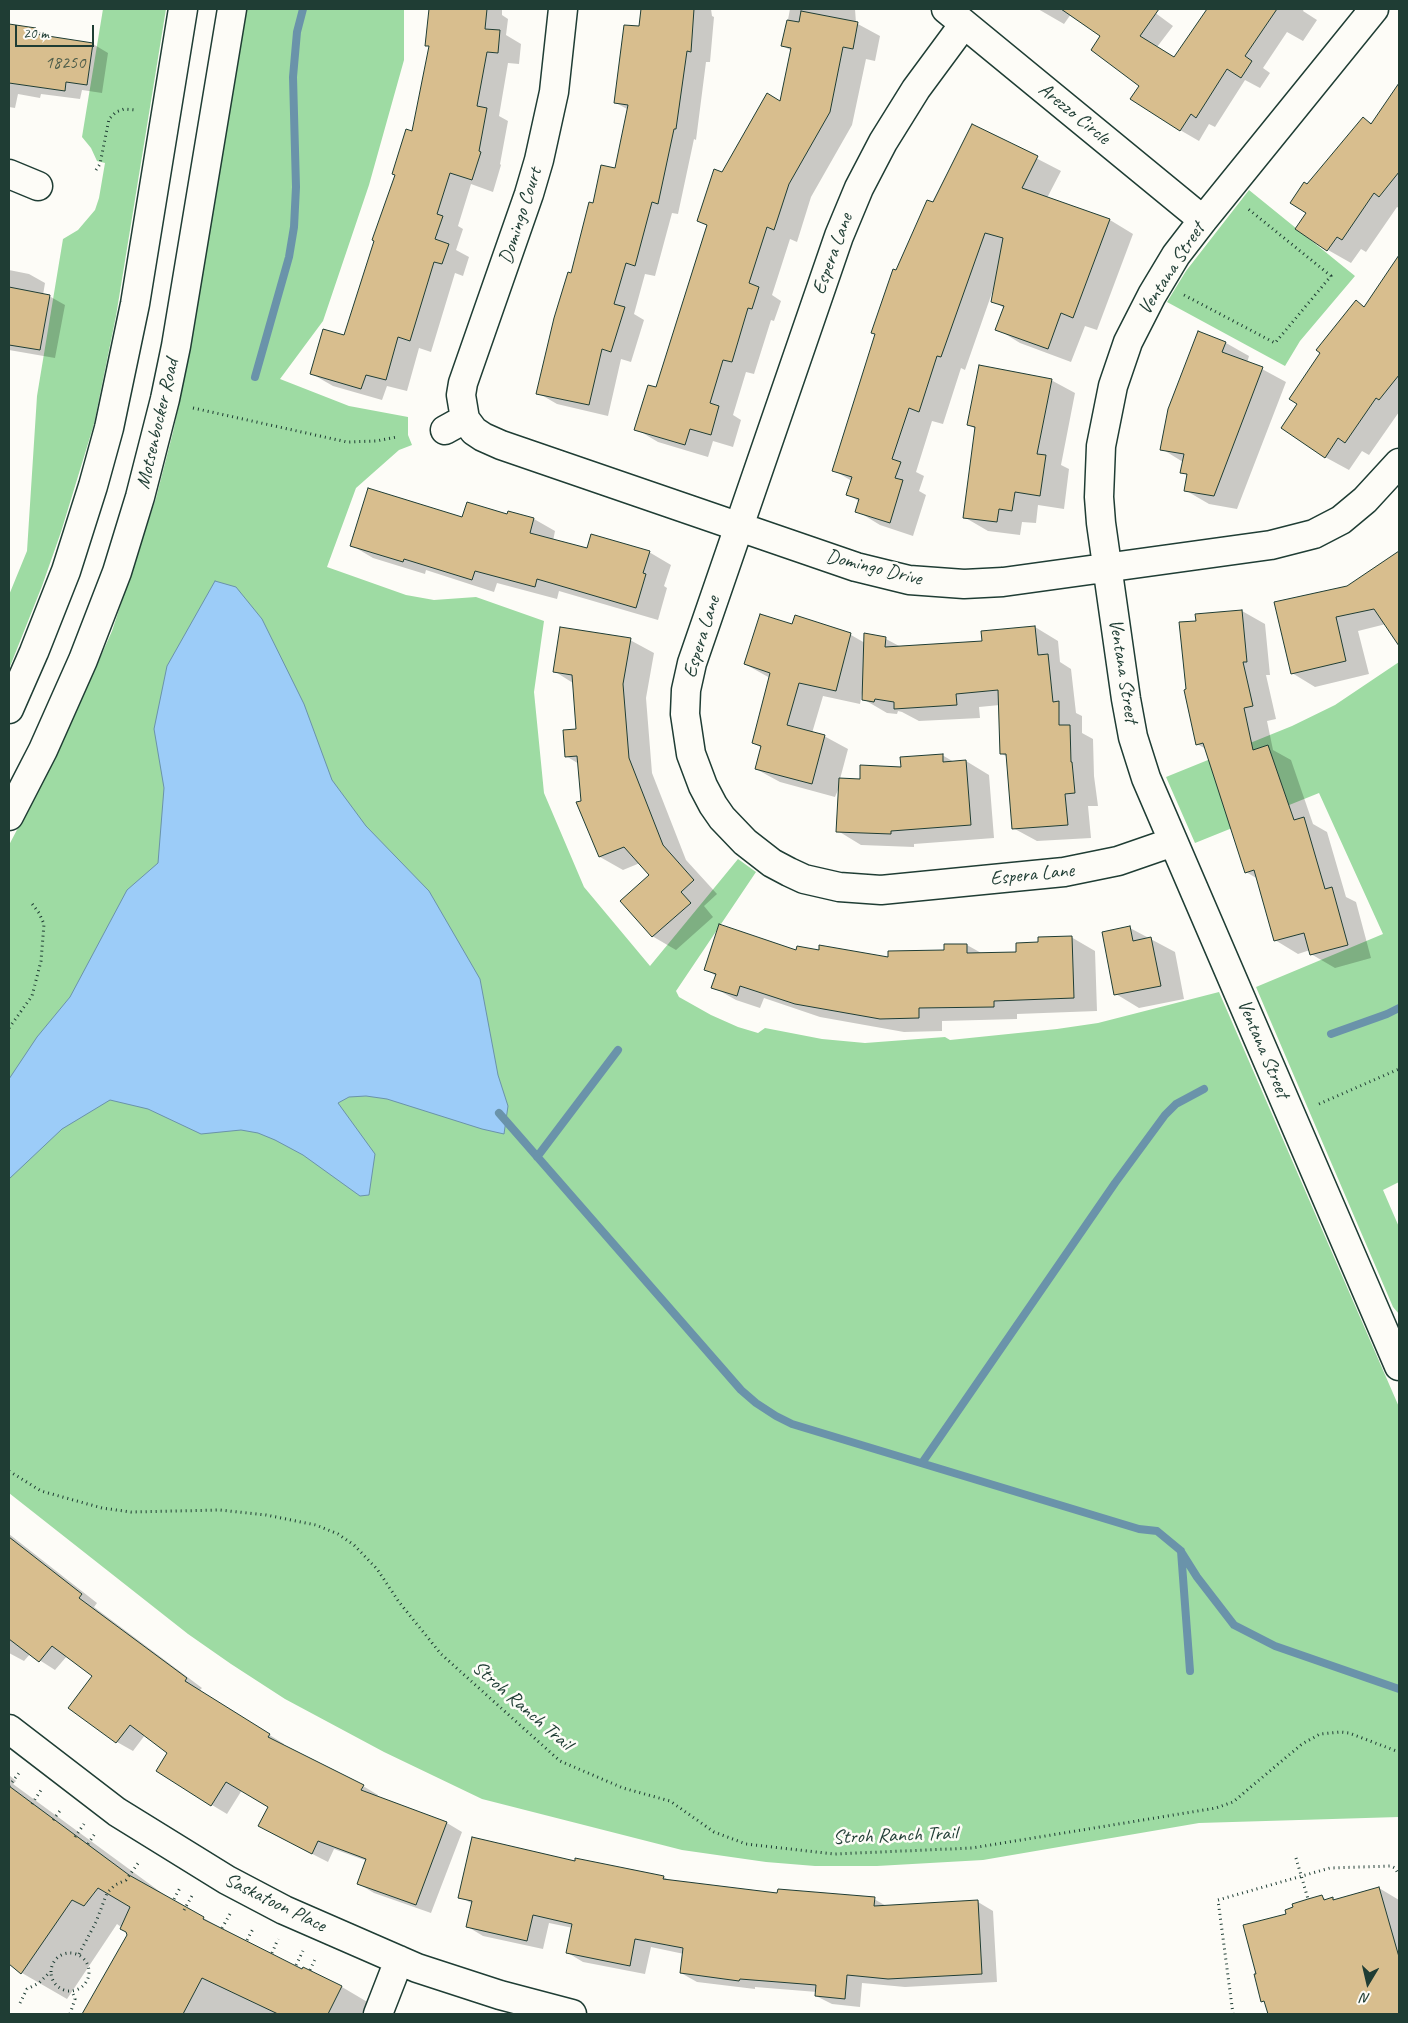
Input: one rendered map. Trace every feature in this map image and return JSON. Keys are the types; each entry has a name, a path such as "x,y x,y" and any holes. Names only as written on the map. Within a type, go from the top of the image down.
{"street":[{"path":"9,709 66,571 109,428 135,304 183,9"},
{"name":"Motsenbocker Road","path":"9,816 49,737 83,660 117,572 140,497 159,426 176,346 232,9"},
{"name":"Domingo Court","path":"455,424 464,383 530,194 547,127 563,9"},
{"name":"Ventana Street","path":"1374,9 1203,220 1176,255 1152,295 1128,342 1113,386 1103,430 1099,472 1101,524 1126,699 1133,737 1146,778 1397,1356"},
{"name":"Arezzo Circle","path":"955,16 1203,220"},
{"name":"Espera Lane","path":"955,16 916,89 870,166 848,212 827,267 692,662 686,690 685,714 691,754 702,786 722,818 758,854 789,872 814,882 852,889 881,890 1064,872 1118,861 1173,842"},
{"path":"9,174 38,186"},
{"name":"Domingo Drive","path":"455,424 474,431 501,445 874,573 926,582 964,584 1003,582 1107,568 1271,544 1314,534 1341,520 1366,500 1399,463"},
{"name":"Saskatoon Place","path":"9,1729 117,1812 220,1876 284,1910 400,1960 471,1986 572,2014"},
{"path":"378,2014 400,1960"}],"path":[{"path":"96,170 100,164 109,119 124,109 135,110"},
{"path":"1179,292 1274,343 1331,276 1244,205"},
{"path":"193,408 347,442 376,441 397,437"},
{"path":"9,1028 32,996 42,961 44,924 30,901"},
{"path":"1319,1104 1399,1070"},
{"name":"Stroh Ranch Trail","path":"9,1471 41,1491 102,1508 130,1512 209,1509 229,1511 296,1520 338,1534 354,1545 377,1569 399,1602 441,1654 560,1761 623,1788 670,1801 714,1832 746,1844 834,1854 972,1848 1216,1808 1233,1802 1302,1744 1320,1734 1349,1733 1399,1752"},
{"path":"9,1786 19,1773"},
{"path":"32,1804 41,1790"},
{"path":"53,1820 62,1808"},
{"path":"75,1837 84,1824"},
{"path":"88,1844 96,1832"},
{"path":"1296,1858 1308,1899"},
{"path":"79,1954 96,1922 106,1893 126,1880 139,1862"},
{"path":"1233,2014 1218,1900 1330,1868 1391,1866 1395,1868 1399,1875"},
{"path":"174,1899 181,1886"},
{"path":"184,1910 194,1894"},
{"path":"222,1928 230,1914"},
{"path":"247,1940 254,1927"},
{"path":"272,1953 278,1939"},
{"path":"296,1965 302,1951"},
{"path":"20,2003 27,1989 39,1983 50,1971 55,1959 60,1954 66,1952 79,1954 88,1963 90,1975 84,1986 72,1991 60,1988 55,1984 50,1971"},
{"path":"310,1970 316,1957"},
{"path":"70,2014 75,1999 72,1991"}],"green space":[{"path":"103,9 166,9 116,316 94,424 61,532 9,669 9,595 27,551 37,396 63,239 78,230 95,210 105,163 97,161 91,148 82,137"},
{"path":"247,9 404,9 404,60 369,185 323,321 280,379 349,406 408,417 408,435 412,445 399,450 356,488 327,567 406,595 434,600 476,597 544,621 534,692 544,793 584,887 650,966 738,859 756,872 676,991 679,997 711,1015 738,1027 758,1033 765,1028 822,1039 865,1043 945,1037 950,1040 1057,1029 1098,1023 1219,992 1399,1407 1399,1817 1199,1823 983,1860 877,1866 815,1866 766,1862 682,1850 482,1799 384,1752 285,1699 231,1664 188,1634 9,1493 9,845 59,750 112,631 156,498 187,366"},
{"path":"1249,190 1355,276 1300,341 1285,366 1167,302 1186,271"},
{"path":"1399,662 1399,1182 1383,1190 1399,1227 1399,1314 1393,1307 1256,987 1383,934 1319,793 1195,843 1166,777 1292,726 1335,705"}],"water":[{"path":"215,581 236,587 262,619 304,704 332,780 366,826 429,891 480,979 498,1075 508,1106 504,1134 482,1129 387,1099 366,1096 349,1097 338,1103 375,1154 369,1195 360,1196 303,1155 258,1133 241,1130 201,1134 148,1109 110,1100 62,1129 9,1179 9,1079 37,1037 70,997 127,890 158,863 164,788 154,729 167,666"}],"building":[{"path":"429,9 487,9 485,29 500,30 498,53 487,52 477,106 487,108 479,151 481,152 472,180 450,173 437,214 443,216 435,239 449,244 442,264 434,262 410,341 398,337 386,380 366,375 361,389 310,374 323,329 344,335 374,241 372,240 395,175 392,174 406,129 412,131 429,46 425,46"},
{"path":"641,9 694,9 691,52 687,51 676,129 674,129 658,204 652,202 635,266 626,263 614,304 625,307 611,352 602,349 589,405 536,394 554,318 568,272 571,273 589,202 593,203 601,165 615,168 628,105 614,103 624,25 639,26"},
{"path":"1061,9 1159,9 1140,36 1174,57 1207,9 1277,9 1245,56 1252,61 1241,78 1227,69 1196,118 1191,114 1180,131 1130,99 1139,86 1091,50 1100,36"},
{"path":"801,11 858,22 853,49 843,47 830,112 789,184 774,230 767,227 749,283 759,287 752,309 748,308 732,362 723,360 710,403 719,406 711,435 690,429 685,445 634,430 648,385 656,387 707,225 697,221 714,169 722,172 767,93 780,101 791,48 781,46 787,20 799,22"},
{"path":"9,24 36,28 35,34 93,43 87,85 66,82 65,91 9,83"},
{"path":"1399,83 1399,172 1379,197 1374,193 1342,240 1337,237 1327,251 1295,229 1306,213 1290,203 1304,182 1307,184 1363,117 1371,124"},
{"path":"972,124 1038,156 1022,188 1110,219 1073,318 1061,313 1048,349 995,330 1004,306 991,302 1003,238 985,233 941,357 937,356 919,412 909,408 892,459 901,462 895,478 903,480 890,523 855,512 859,499 846,495 852,477 832,471 875,334 871,333 893,269 896,270 927,200 933,202"},
{"path":"1399,255 1399,375 1379,400 1376,398 1345,443 1338,438 1325,458 1281,428 1297,404 1289,399 1320,353 1316,350 1356,300 1364,307"},
{"path":"9,287 50,295 40,350 9,345"},
{"path":"1198,331 1226,342 1222,352 1263,367 1214,496 1184,491 1187,474 1180,473 1184,454 1160,450 1168,409"},
{"path":"979,365 1052,379 1037,454 1046,455 1040,496 1015,492 1012,511 999,509 997,522 963,518 975,427 967,425"},
{"path":"368,488 462,517 467,502 507,514 508,511 534,518 530,533 587,548 591,534 650,551 643,573 646,574 636,608 537,579 535,587 475,571 472,580 404,559 403,562 350,546"},
{"path":"1399,551 1399,646 1374,609 1336,617 1346,661 1291,674 1274,602 1347,586"},
{"path":"1242,610 1247,662 1243,662 1253,706 1244,708 1253,750 1268,745 1294,820 1304,817 1325,889 1332,887 1348,945 1310,955 1304,933 1274,941 1254,870 1245,873 1203,743 1196,745 1184,690 1186,689 1179,622 1196,621 1195,614"},
{"path":"760,614 792,624 795,615 851,633 836,691 799,683 787,725 825,735 812,784 755,769 761,746 752,743 770,673 744,664"},
{"path":"1035,626 1038,655 1048,654 1053,702 1059,701 1059,725 1070,725 1071,762 1075,793 1065,794 1068,825 1012,829 1006,754 1000,754 998,690 956,694 957,705 894,709 894,702 875,699 874,702 862,700 864,633 886,637 885,647 982,641 981,631"},
{"path":"560,627 631,638 623,684 629,758 663,845 694,880 681,892 691,903 652,937 620,901 649,875 624,847 599,857 576,802 581,801 577,756 565,757 563,730 576,729 572,675 553,672"},
{"path":"943,754 943,762 966,760 971,825 891,831 891,834 836,832 839,778 860,779 860,765 901,767 900,757"},
{"path":"719,924 796,950 797,946 819,950 819,945 888,957 888,951 944,950 944,944 967,944 967,953 1016,952 1016,943 1038,942 1038,937 1072,936 1074,998 994,1001 994,1007 919,1008 919,1018 880,1019 795,1004 740,986 737,996 711,988 716,974 704,970"},
{"path":"1130,926 1133,941 1151,937 1161,986 1114,995 1102,932"},
{"path":"9,1537 82,1594 79,1598 187,1678 185,1681 270,1734 268,1737 364,1785 361,1790 447,1822 416,1905 357,1884 366,1859 318,1841 312,1854 258,1826 268,1807 226,1782 211,1806 156,1771 167,1753 130,1725 116,1743 68,1708 92,1676 52,1646 39,1662 9,1639"},
{"path":"9,1786 129,1875 204,1917 203,1919 302,1969 303,1967 342,1986 328,2014 278,2014 202,1978 183,2014 82,2014 127,1935 126,1932 120,1929 130,1907 98,1888 84,1906 72,1900 21,1974 9,1964"},
{"path":"472,1837 575,1861 575,1858 664,1876 663,1879 777,1893 778,1889 875,1897 874,1906 978,1900 982,1974 888,1979 847,1975 845,1999 815,1996 816,1985 740,1979 739,1981 680,1973 683,1948 635,1939 630,1966 566,1953 572,1924 533,1915 527,1941 466,1927 472,1901 458,1898"},
{"path":"1379,1887 1399,1957 1399,2014 1268,2014 1264,2001 1261,2002 1254,1974 1256,1974 1243,1925 1286,1914 1285,1910 1293,1907 1292,1904 1322,1895 1324,1900 1333,1897 1333,1900"}],"waterway":[{"path":"255,377 289,257 294,227 296,187 293,77 297,32 303,9"},
{"path":"1331,1034 1399,1008"},
{"path":"537,1157 618,1050"},
{"path":"922,1463 1115,1183 1165,1115 1176,1104 1204,1089"},
{"path":"499,1113 741,1390 776,1416 792,1424 1139,1529 1157,1531 1180,1550 1197,1577 1234,1625 1275,1646 1399,1689"},
{"path":"1181,1551 1190,1671"}]}
